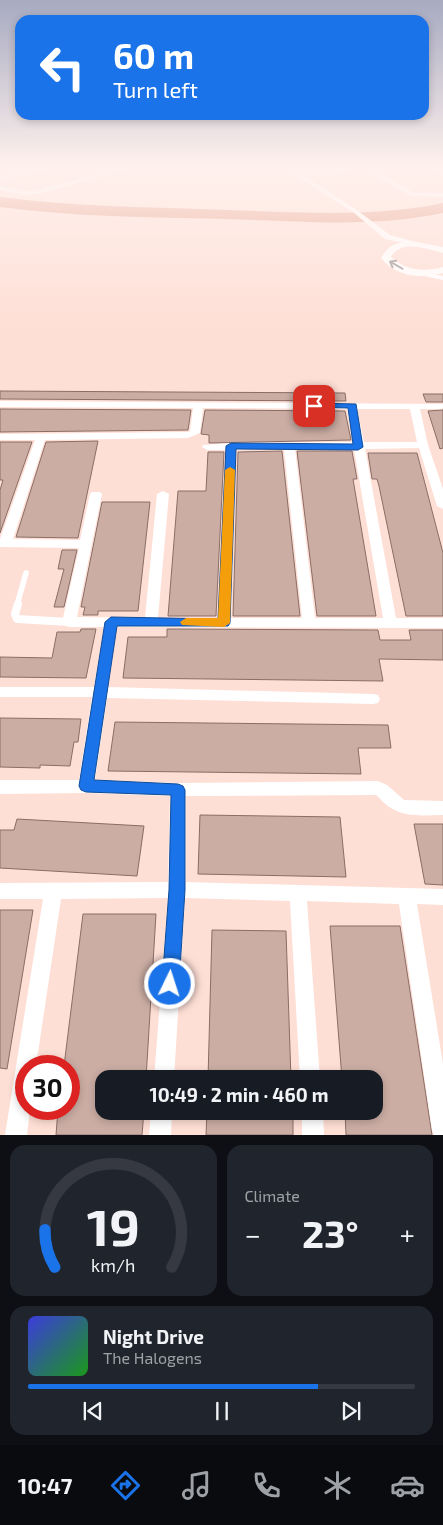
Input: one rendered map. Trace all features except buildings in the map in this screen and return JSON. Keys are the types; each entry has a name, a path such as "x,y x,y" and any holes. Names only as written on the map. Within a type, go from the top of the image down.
{"street":[{"path":"369,221 388,237 393,248"},
{"path":"388,237 443,250"},
{"path":"419,244 393,248 388,252 386,258 391,263 409,271 443,278"},
{"path":"427,274 443,270"},
{"path":"0,404 442,406"},
{"path":"414,405 423,445 443,506"},
{"path":"0,437 188,435 195,433 198,406"},
{"path":"352,406 390,623"},
{"path":"41,437 3,543 84,544"},
{"path":"207,446 358,447 423,445"},
{"path":"224,623 231,446"},
{"path":"289,446 309,622"},
{"path":"96,494 69,622 443,623"},
{"path":"151,622 163,494"},
{"path":"86,786 111,622"},
{"path":"0,692 100,692 373,699"},
{"path":"0,787 86,786 178,790 378,788 386,792 397,805 404,807 443,808"},
{"path":"165,1070 177,890 178,790"},
{"path":"0,890 177,890 443,897"},
{"path":"28,1055 54,890"},
{"path":"298,893 309,1070"},
{"path":"407,896 443,1130"},
{"path":"16,1135 18,1120"},
{"path":"160,1135 161,1120"},
{"path":"313,1120 314,1135"}],"lane":[{"path":"26,573 15,617 17,619 69,622"}],"slow traffic":[{"path":"186,622 224,623 230,470"}],"route":[{"path":"170,984 177,890 178,790 86,786 111,622 224,623 231,446 358,447 352,406 314,406"}]}
